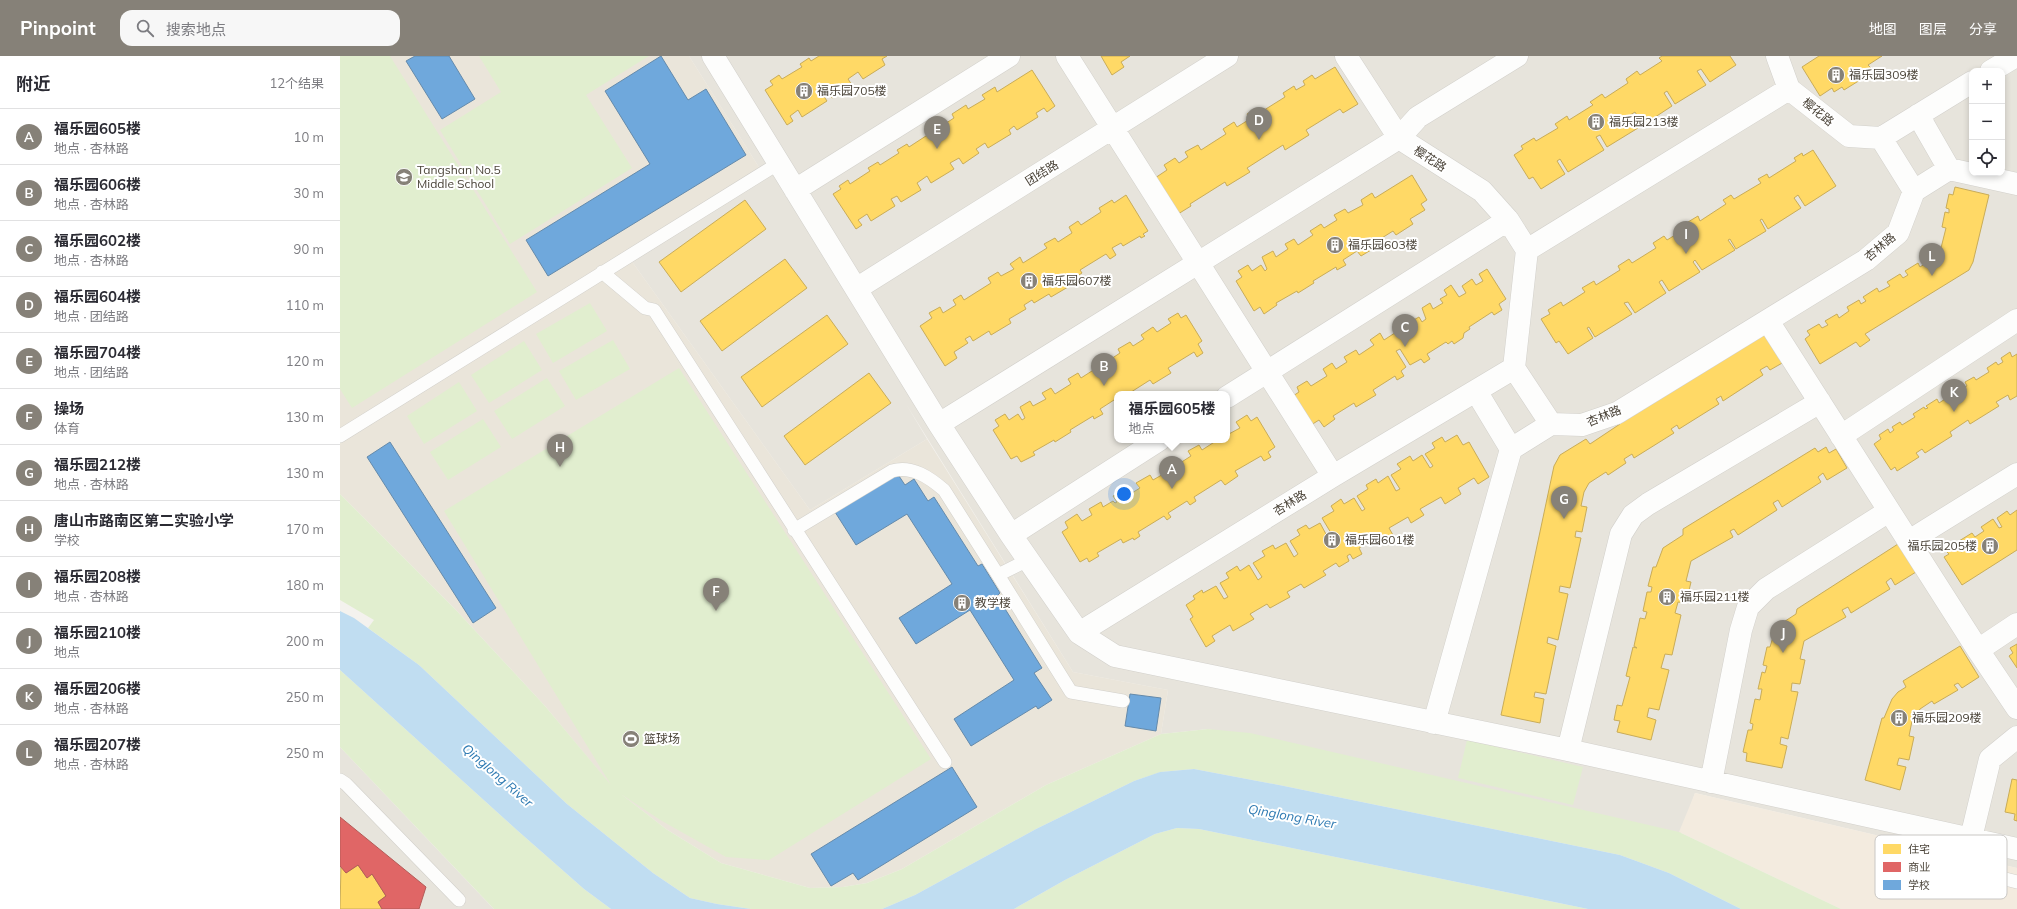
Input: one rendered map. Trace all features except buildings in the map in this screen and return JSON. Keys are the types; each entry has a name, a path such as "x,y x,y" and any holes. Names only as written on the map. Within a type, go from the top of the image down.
{"street":[{"path":"795,190 1009,56"},
{"path":"1067,56 1333,476"},
{"name":"团结路","path":"856,289 1227,56"},
{"name":"樱花路","path":"1346,56 1399,138 1482,191 1508,220 1527,250"},
{"path":"939,424 1399,138 1418,117 1517,56"},
{"path":"1434,723 1511,449 1551,424 1514,368 1527,250 1789,88 1777,56"},
{"path":"1996,68 2016,56"},
{"path":"723,59 795,190 939,424 1011,535 1079,633 1115,656 1568,750 1957,835"},
{"path":"1969,84 1881,138 1914,192 1949,169 2017,184"},
{"name":"樱花路","path":"1789,88 1848,136 1881,138"},
{"path":"1918,115 1949,169"},
{"name":"杏林路","path":"1551,424 1582,425 1617,413 1866,260 1898,234 1914,192"},
{"path":"1230,395 1508,220"},
{"path":"1841,436 2017,320"},
{"path":"1768,321 1978,650 2017,708"},
{"name":"杏林路","path":"1079,633 1333,476 1514,368"},
{"path":"1476,391 1511,449"},
{"path":"1568,750 1621,534 1633,515 1648,504 1820,402"},
{"path":"1011,535 1154,443"},
{"path":"1909,541 2017,474"},
{"path":"1710,782 1741,630 1748,607 1766,589 1889,511"},
{"path":"1978,650 2017,624"},
{"path":"1972,835 1990,759 2017,737"},
{"path":"2007,847 2017,849"}],"lane":[{"path":"340,436 779,163"},
{"path":"602,272 645,308 654,310 794,530 945,762"},
{"path":"794,530 892,471 901,468 917,473 933,481 944,490 1071,692 1123,701"},
{"path":"998,575 1028,560"},
{"path":"340,780 346,784 459,900"},
{"path":"2007,879 2017,882"}],"shaded area":[{"path":"340,56 689,56 762,172 628,256 810,510 927,439 1073,672 1168,690 1161,734 1046,785 902,869 867,883 843,887 810,888 721,863 666,829 613,788 545,706 455,609 340,494"},
{"path":"689,56 2017,56 2017,868 2007,866 2007,835 1875,835 1695,793 1681,833 1208,729 1161,734 1168,690 1073,672 906,404 927,439 810,510 628,256 762,172"},
{"path":"340,747 490,905 494,909 340,909"},
{"path":"1695,793 1875,835 1875,899 2007,899 2007,866 2017,868 2017,909 1841,909 1679,832"}],"green space":[{"name":"Tangshan No.5 Middle School","path":"340,56 390,56 537,292 352,408 340,389"},
{"path":"479,56 649,56 586,95 632,168 510,244 440,130 501,92"},
{"path":"590,303 607,331 553,363 536,334"},
{"path":"613,340 630,369 576,400 559,371"},
{"path":"524,341 542,370 489,403 471,375"},
{"path":"679,368 931,759 769,860 726,857 662,821 621,794 666,829 721,863 810,888 843,887 867,883 902,869 1046,785 1161,734 1208,729 1250,733 1679,832 1841,909 1741,909 1669,873 1620,855 1194,769 1161,772 1134,781 1036,829 915,895 882,909 751,909 690,898 653,873 567,804 419,665 368,628 374,620 340,600 340,494 455,609 545,706 611,785 444,511"},
{"path":"547,378 565,406 512,439 494,411"},
{"path":"459,382 477,411 424,444 407,416"},
{"path":"483,419 501,447 448,480 430,452"},
{"path":"340,670 518,831 584,889 611,909 494,909 340,747"},
{"path":"1467,740 1583,767 1573,805 1458,778"},
{"path":"1177,828 1199,829 1588,909 1014,909 1065,880 1155,834"}],"water":[{"name":"Qinglong River","path":"340,611 354,618 419,665 567,804 653,873 690,898 751,909 611,909 584,889 518,831 340,670"},
{"name":"Qinglong River","path":"1194,769 1620,855 1669,873 1741,909 1588,909 1199,829 1177,828 1155,834 1065,880 1014,909 882,909 915,895 1036,829 1134,781 1160,772"}],"place":[{"name":"福乐园309楼","path":"1836,75"},
{"name":"福乐园705楼","path":"804,91"},
{"name":"福乐园213楼","path":"1596,122"},
{"name":"福乐园604楼","path":"1259,140"},
{"name":"福乐园704楼","path":"937,149"},
{"name":"Tangshan No.5 Middle School","path":"404,177"},
{"name":"福乐园603楼","path":"1335,245"},
{"name":"福乐园208楼","path":"1686,254"},
{"name":"福乐园207楼","path":"1932,276"},
{"name":"福乐园607楼","path":"1029,281"},
{"name":"福乐园602楼","path":"1405,347"},
{"name":"福乐园606楼","path":"1104,386"},
{"name":"福乐园206楼","path":"1954,412"},
{"name":"唐山市路南区第二实验小学","path":"560,467"},
{"name":"福乐园605楼","path":"1172,489"},
{"name":"福乐园212楼","path":"1564,519"},
{"name":"福乐园601楼","path":"1332,540"},
{"name":"福乐园205楼","path":"1990,546"},
{"name":"福乐园211楼","path":"1667,597"},
{"name":"教学楼","path":"962,603"},
{"name":"操场","path":"716,611"},
{"name":"福乐园210楼","path":"1783,653"},
{"name":"福乐园209楼","path":"1899,718"},
{"name":"篮球场","path":"631,739"}]}
